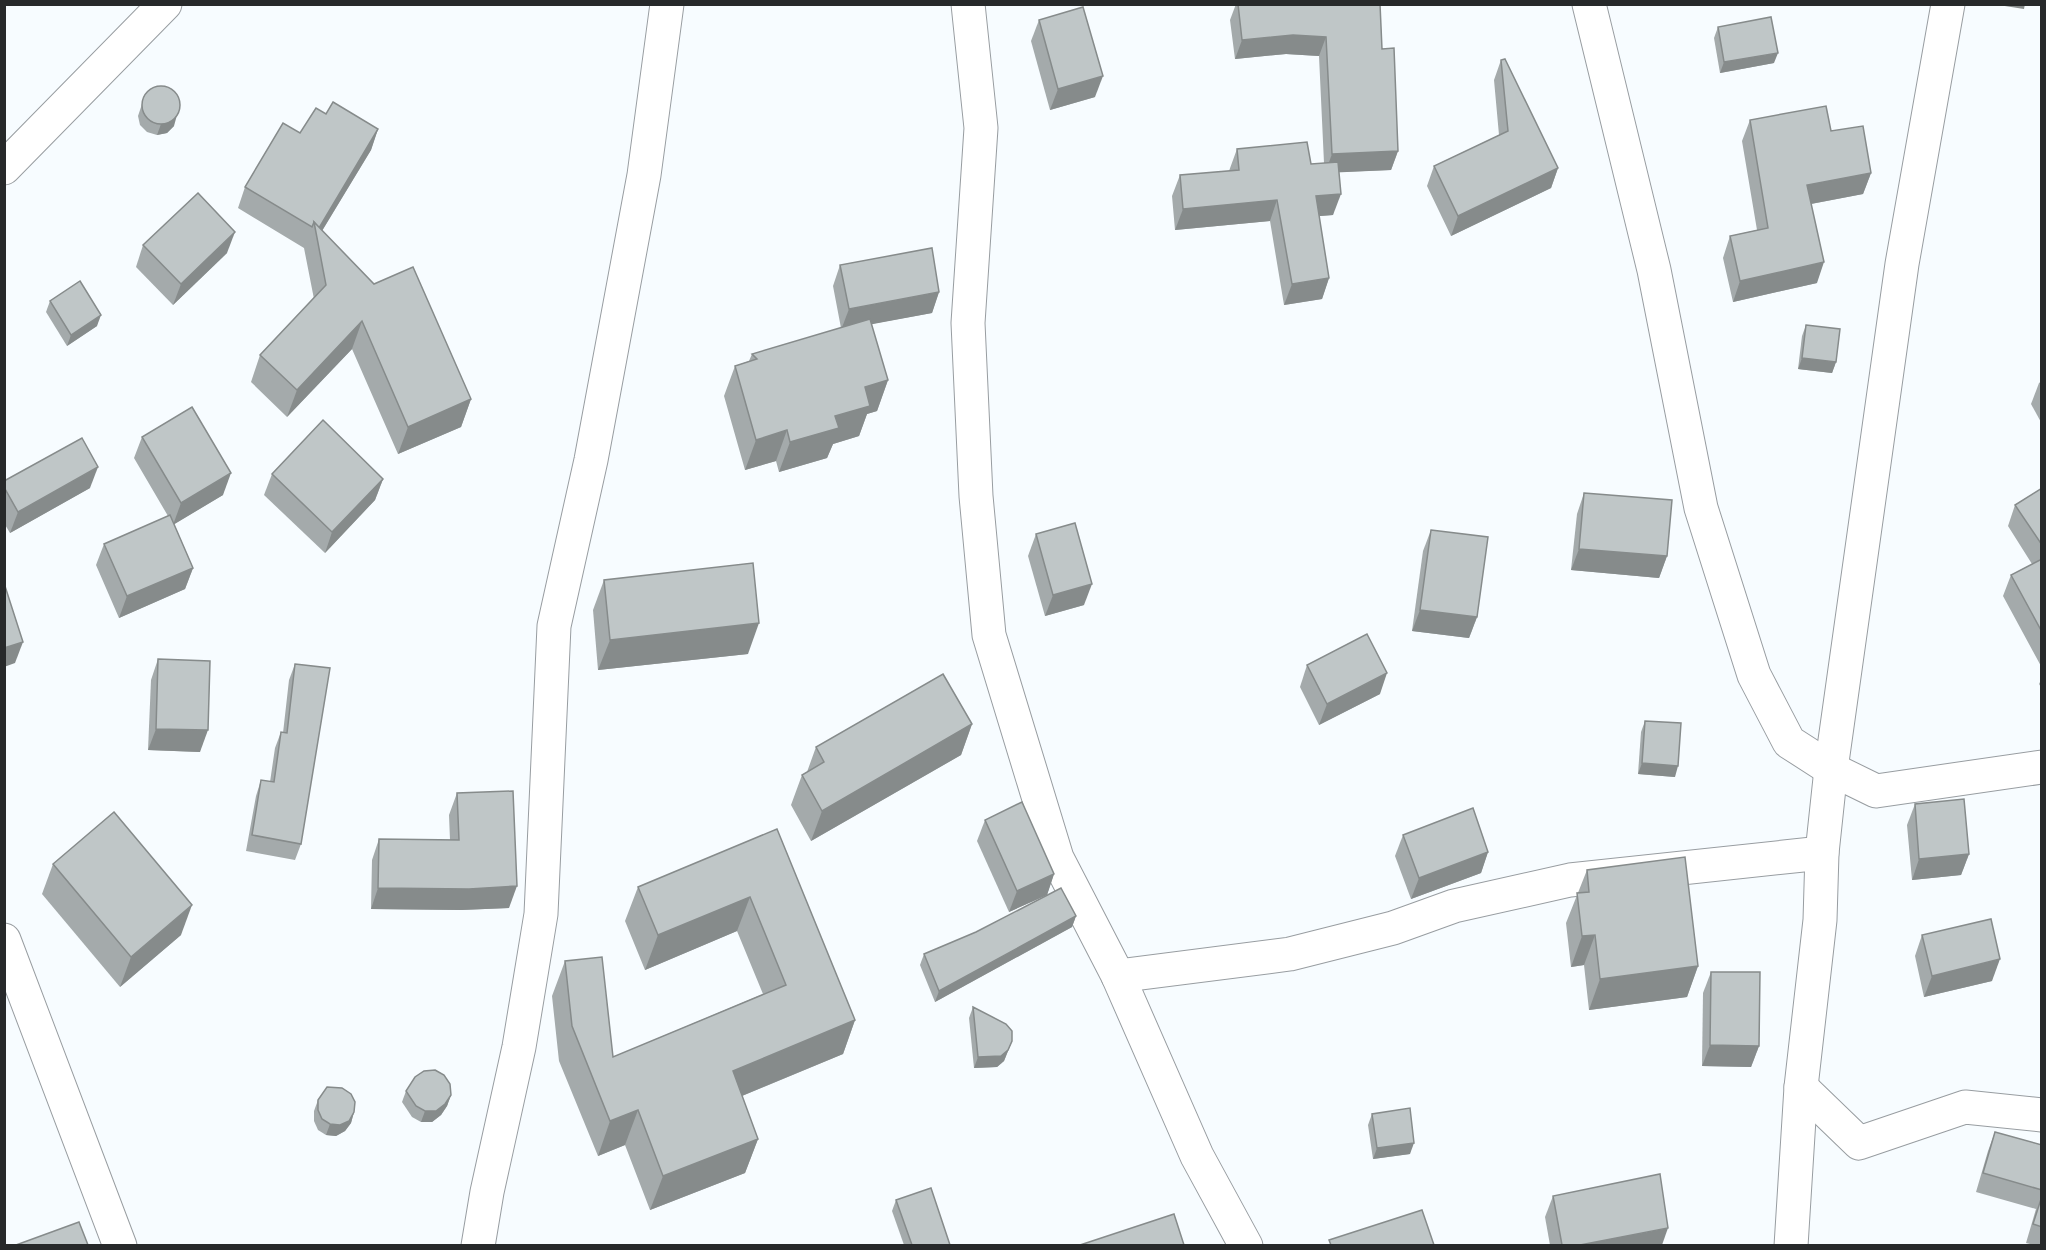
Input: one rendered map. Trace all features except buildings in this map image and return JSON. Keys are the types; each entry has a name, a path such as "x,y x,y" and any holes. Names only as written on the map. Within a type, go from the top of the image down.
{"street":[{"path":"4,168 165,4"},
{"path":"478,1245 487,1192 519,1047 541,914 554,626 591,460 644,175 667,4"},
{"path":"968,4 981,128 968,323 976,496 988,635 1057,858 1118,976 1197,1156 1246,1245"},
{"path":"1589,4 1654,270 1701,508 1754,675 1789,742 1830,769 1876,791 2042,766"},
{"path":"1791,1245 1801,1087 1820,920 1822,853 1830,769 1902,264 1948,4"},
{"path":"1118,976 1290,954 1393,928 1454,906 1570,880 1822,853"},
{"path":"4,940 120,1245"},
{"path":"1801,1087 1859,1143 1965,1107 2042,1115"}]}
